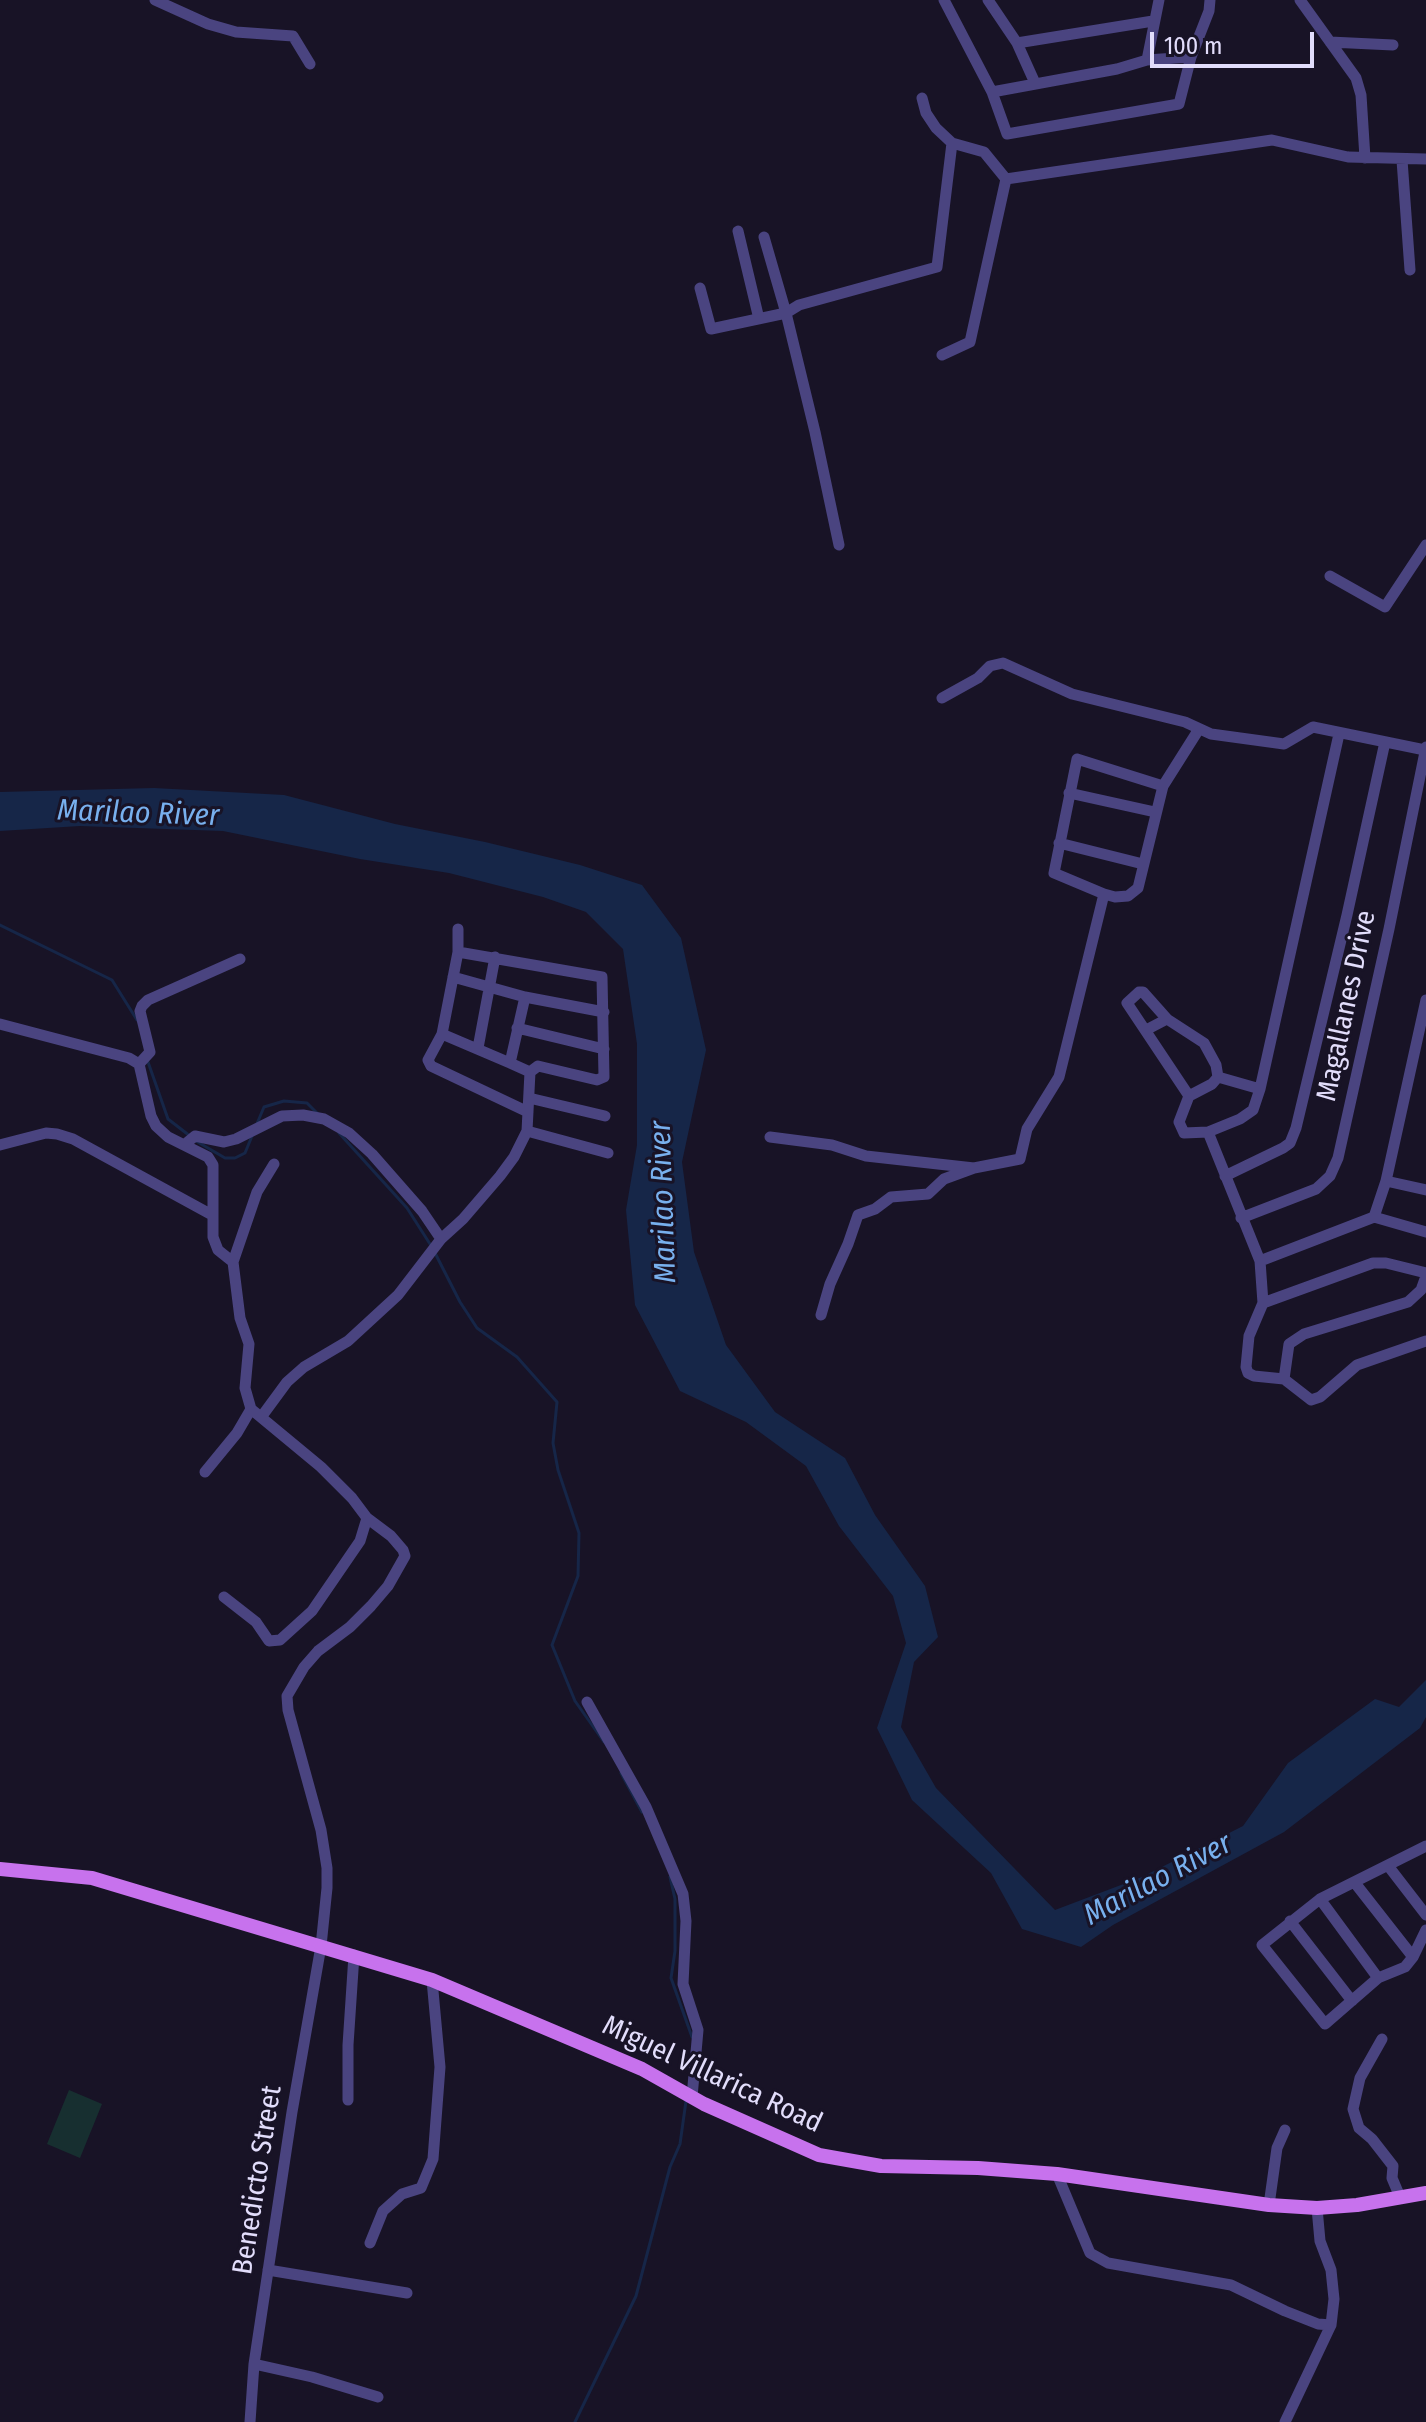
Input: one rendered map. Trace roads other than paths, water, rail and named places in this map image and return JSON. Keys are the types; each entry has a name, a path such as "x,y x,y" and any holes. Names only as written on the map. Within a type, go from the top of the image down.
{"main road":[{"name":"Miguel Villarica Road","path":"0,1869 92,1878 432,1980 642,2069 692,2097 819,2155 881,2166 978,2168 1057,2174 1269,2205 1317,2208 1357,2205 1426,2193"}],"street":[{"path":"155,0 208,24 236,32 293,36 310,64"},
{"path":"944,0 992,92 1007,134 1179,104 1210,0"},
{"path":"988,0 1017,43 1035,83"},
{"path":"1147,60 1159,0"},
{"path":"1300,0 1356,78 1361,95 1365,158"},
{"path":"1017,43 1153,21"},
{"path":"1330,42 1393,45"},
{"path":"992,92 1117,69 1147,60 1191,57"},
{"path":"922,98 926,113 936,128 952,143 984,152 1006,179"},
{"path":"1006,179 1272,140 1365,158 1426,159"},
{"path":"700,288 711,329 786,313 799,305 937,267 952,143"},
{"path":"1402,160 1410,270"},
{"path":"942,355 970,342 1006,179"},
{"path":"738,231 759,319"},
{"path":"764,237 815,432 839,545"},
{"path":"1330,576 1385,607 1426,545"},
{"path":"942,698 978,678 990,666 1003,663 1072,694 1185,722 1211,734 1284,744 1313,727 1426,748"},
{"path":"1163,786 1077,759 1055,866 1057,876 1115,897 1133,894 1138,888 1163,786 1199,729"},
{"path":"1218,1077 1212,1084 1189,1096 1179,1122 1184,1133 1208,1132 1253,1110 1339,734"},
{"path":"1225,1176 1283,1148 1293,1136 1385,742"},
{"name":"Magallanes Drive","path":"1241,1218 1316,1189 1330,1176 1336,1164 1426,748"},
{"path":"1069,793 1155,812"},
{"path":"1412,812 1426,815"},
{"path":"1059,843 1143,864"},
{"path":"821,1315 858,1215 875,1209 891,1197 928,1194 944,1179 974,1168 1020,1159 1027,1129 1059,1077 1104,894"},
{"path":"458,929 458,952 442,1034 428,1060 431,1066 528,1112"},
{"path":"458,952 602,977 605,1073 601,1080 538,1066 530,1072"},
{"path":"478,1048 495,957"},
{"path":"139,1064 150,1052 140,1011 142,1006 148,1000 240,959"},
{"path":"453,977 525,997 604,1012"},
{"path":"1189,1096 1127,1003 1139,992 1143,992 1167,1019 1204,1043 1216,1065 1218,1077"},
{"path":"510,1063 525,997"},
{"path":"1374,1217 1386,1181 1426,1000"},
{"path":"1146,1030 1167,1019"},
{"path":"0,1024 129,1058 139,1064 156,1126 168,1137 208,1157 213,1165 213,1237 218,1250 233,1262"},
{"path":"517,1028 604,1049"},
{"path":"442,1034 530,1072"},
{"path":"262,1416 287,1382 304,1367 348,1341 398,1295 436,1246 500,1176 527,1131 530,1072"},
{"path":"1218,1077 1260,1089"},
{"path":"529,1098 605,1116"},
{"path":"184,1145 195,1136 224,1142 236,1139 282,1116 303,1115 324,1119 349,1133 372,1154 422,1211 436,1246"},
{"path":"527,1131 608,1153"},
{"path":"1208,1132 1260,1261 1263,1303 1249,1336 1248,1373 1284,1379 1315,1400 1357,1365 1426,1341"},
{"path":"0,1145 46,1133 65,1136 212,1215"},
{"path":"770,1137 832,1145 866,1156 974,1168"},
{"path":"224,1597 256,1622 269,1641 280,1640 312,1611 360,1541 367,1518 321,1467 251,1409 245,1388 249,1344 240,1318 233,1262 257,1192 274,1164"},
{"path":"1386,1181 1426,1190"},
{"path":"1260,1261 1374,1217 1426,1232"},
{"path":"1263,1303 1373,1263 1386,1263 1426,1274 1421,1290 1408,1302 1304,1334 1289,1344 1284,1379"},
{"path":"205,1472 237,1433 251,1409"},
{"name":"Benedicto Street","path":"250,2422 254,2364 321,1946 327,1888 326,1855 286,1702 304,1667 318,1651 350,1627 371,1606 402,1563 405,1556 403,1550 391,1536 367,1518"},
{"path":"587,1702 646,1807 683,1894 686,1921 683,1984 698,2030 692,2097"},
{"path":"1426,1846 1320,1899 1262,1945 1325,2024 1378,1978 1405,1967 1426,1930"},
{"path":"1389,1867 1426,1915"},
{"path":"1355,1883 1413,1957"},
{"path":"1320,1899 1378,1978"},
{"path":"1290,1921 1352,2001"},
{"path":"348,2100 354,1955"},
{"path":"370,2243 383,2211 402,2194 421,2188 433,2159 440,2067 432,1980"},
{"path":"1382,2039 1360,2078 1353,2109 1359,2128 1393,2166 1392,2178 1400,2197"},
{"path":"1269,2205 1277,2148 1285,2130"},
{"path":"1057,2174 1090,2253 1108,2263 1231,2285 1285,2311 1318,2324 1331,2325"},
{"path":"1285,2422 1331,2325 1334,2299 1331,2270 1320,2241 1317,2208"},
{"path":"268,2270 407,2293"},
{"path":"254,2364 378,2397"}],"water":[{"name":"Marilao River","path":"154,788 284,795 395,824 580,865 642,885 681,938 706,1050 682,1162 694,1252 726,1345 775,1412 845,1458 875,1515 925,1586 938,1637 914,1662 901,1727 936,1788 1055,1910 1142,1877 1243,1826 1288,1763 1375,1699 1399,1707 1426,1680 1426,1717 1420,1728 1284,1832 1113,1925 1081,1947 1022,1929 991,1873 912,1800 877,1728 906,1643 893,1596 839,1526 806,1466 746,1422 680,1391 635,1305 626,1210 637,1145 637,1044 623,949 586,912 543,897 449,873 360,859 223,831 80,826 0,831 0,792"}],"waterway":[{"path":"0,925 112,980 137,1020"},
{"path":"148,1062 168,1119 190,1136"},
{"path":"256,1126 264,1107 284,1101 307,1103 319,1115"},
{"path":"339,1133 407,1208 430,1244"},
{"path":"196,1141 225,1158 235,1158 245,1153 252,1136"},
{"path":"434,1251 477,1328 517,1357 557,1402 553,1443 558,1470 579,1533 578,1576 552,1645 575,1701 604,1742"},
{"path":"621,1773 642,1812"},
{"path":"670,1877 675,1899 675,1951 671,1978 692,2037"},
{"path":"575,2422 636,2296 670,2167 680,2144 686,2101"}]}
